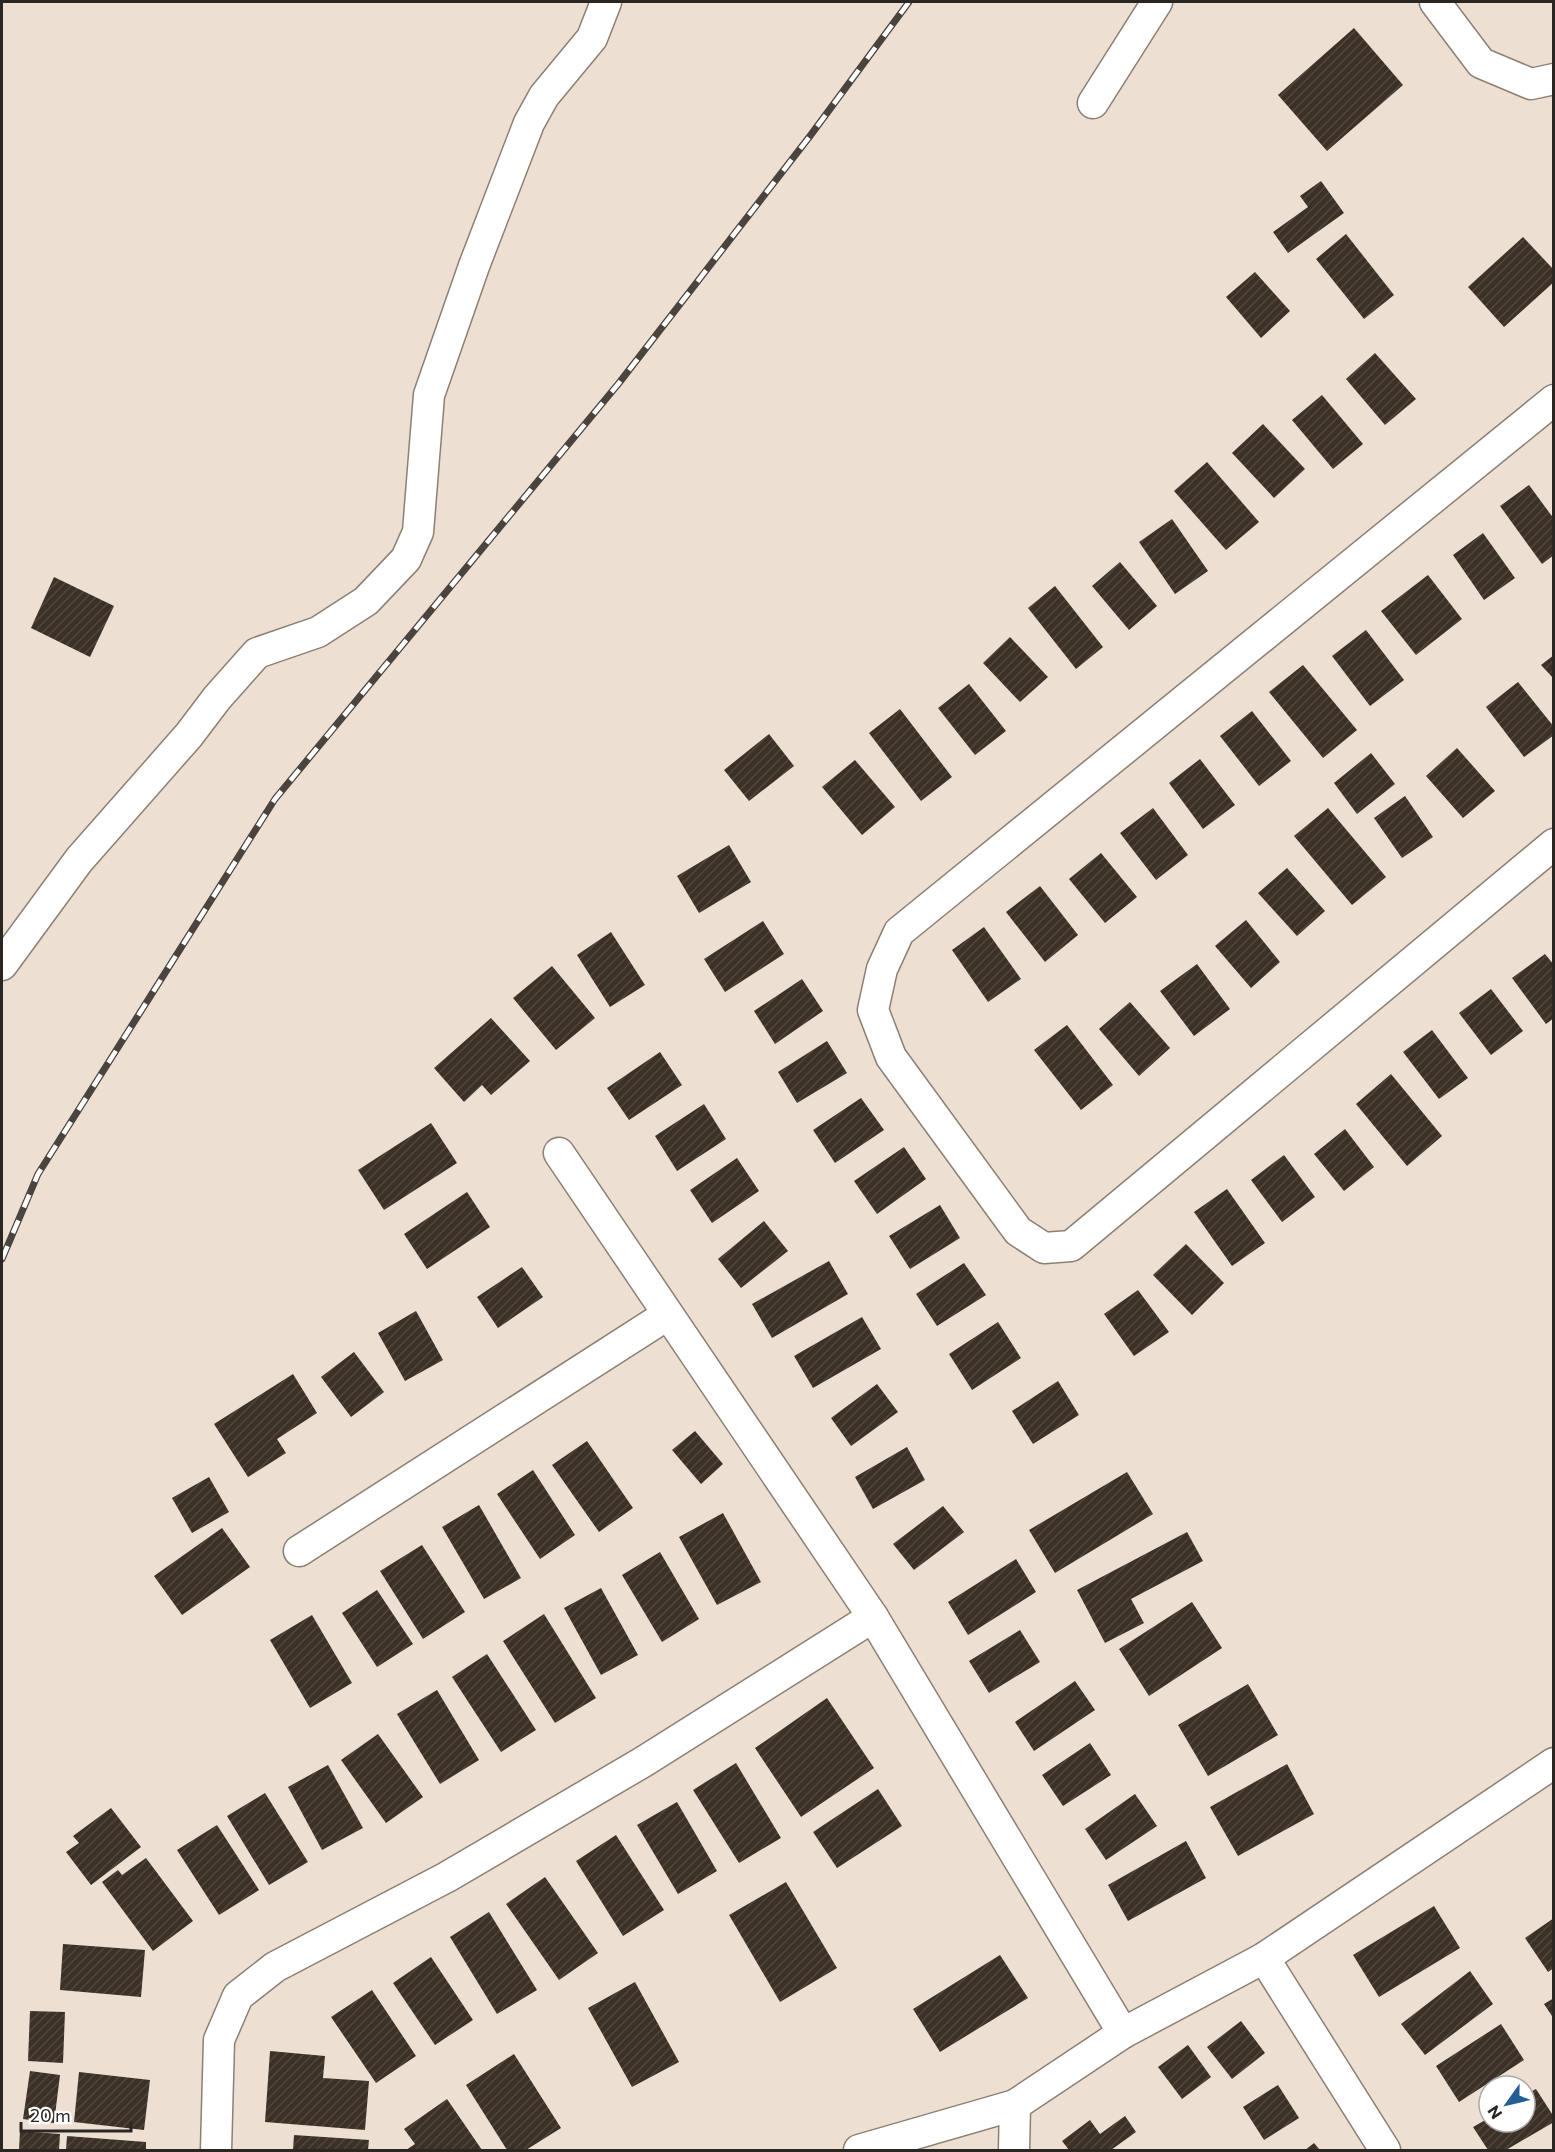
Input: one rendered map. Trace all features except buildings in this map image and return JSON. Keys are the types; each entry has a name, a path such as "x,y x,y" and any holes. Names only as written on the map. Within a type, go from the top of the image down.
{"street":[{"path":"2,965 79,860 257,654 318,632 338,620 366,601 406,559 417,532 429,394 474,266 529,123 544,96 592,38 606,2"},
{"path":"1093,103 1158,2"},
{"path":"1435,2 1481,63 1531,84 1554,79"},
{"path":"1554,400 899,932 882,969 873,1010 891,1057 1018,1232 1044,1248 1071,1246 1554,844"},
{"path":"559,1153 873,1617 1123,2033"},
{"path":"298,1551 667,1315"},
{"path":"216,2151 219,2040 238,1996 274,1967 447,1878 643,1762 873,1617"},
{"path":"859,2151 1015,2105 1123,2033 1264,1958 1554,1763"},
{"path":"1264,1958 1385,2151"},
{"path":"1014,2151 1015,2105"}],"railway":[{"path":"2,1259 38,1174 275,799 619,383 810,136 909,2"}]}
